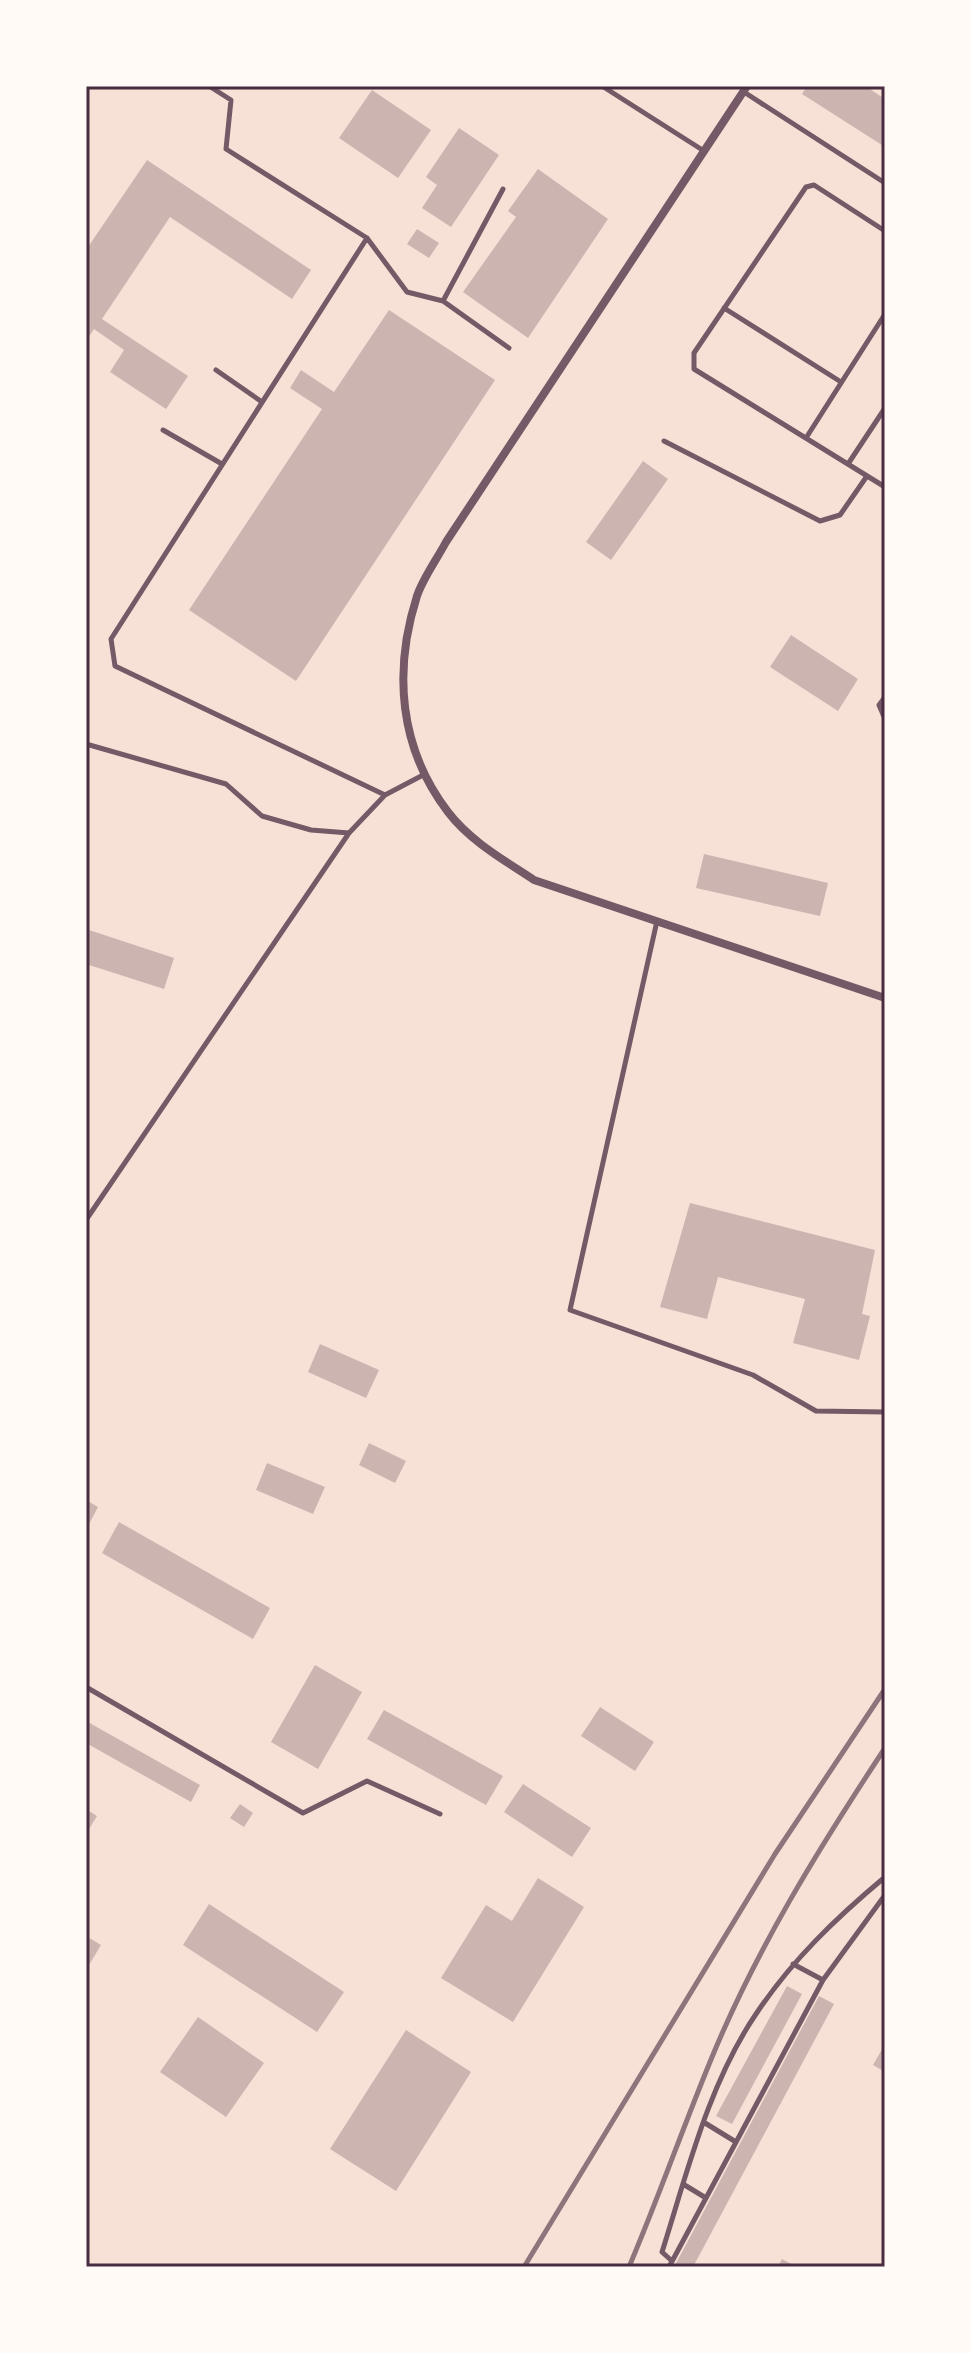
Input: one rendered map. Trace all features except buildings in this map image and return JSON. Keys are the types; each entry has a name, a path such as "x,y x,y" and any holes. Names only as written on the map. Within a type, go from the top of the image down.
{"street":[{"path":"745,89 446,542 418,594 404,648 402,698 410,740 448,813 487,849 534,880 885,998"}],"lane":[{"path":"209,86 231,100 226,149 367,238 407,292 443,301 509,348"},
{"path":"602,86 704,151"},
{"path":"745,89 885,183"},
{"path":"885,231 814,185 806,187 694,353 694,369 885,487"},
{"path":"443,301 503,189"},
{"path":"367,238 111,639 115,666 385,795"},
{"path":"724,308 842,382"},
{"path":"806,438 885,314"},
{"path":"216,370 262,402"},
{"path":"848,464 884,411"},
{"path":"163,430 222,464"},
{"path":"664,441 820,521 840,515 867,476"},
{"path":"885,697 879,705 885,719"},
{"path":"86,744 226,784 262,816 311,830 349,833"},
{"path":"86,1220 349,833 385,795 425,774"},
{"path":"657,921 570,1310 753,1375 816,1411 885,1412"},
{"path":"86,1687 303,1813 367,1781 440,1814"},
{"path":"885,1877 828,1925 793,1964 754,2016 726,2070 683,2184 662,2252 670,2264 823,1980 885,1895"},
{"path":"793,1964 823,1980"},
{"path":"705,2123 736,2142"},
{"path":"683,2184 706,2198"}],"railway":[{"path":"524,2267 775,1854 885,1689"},
{"path":"629,2267 710,2062 747,1980 812,1862 885,1748"}]}
